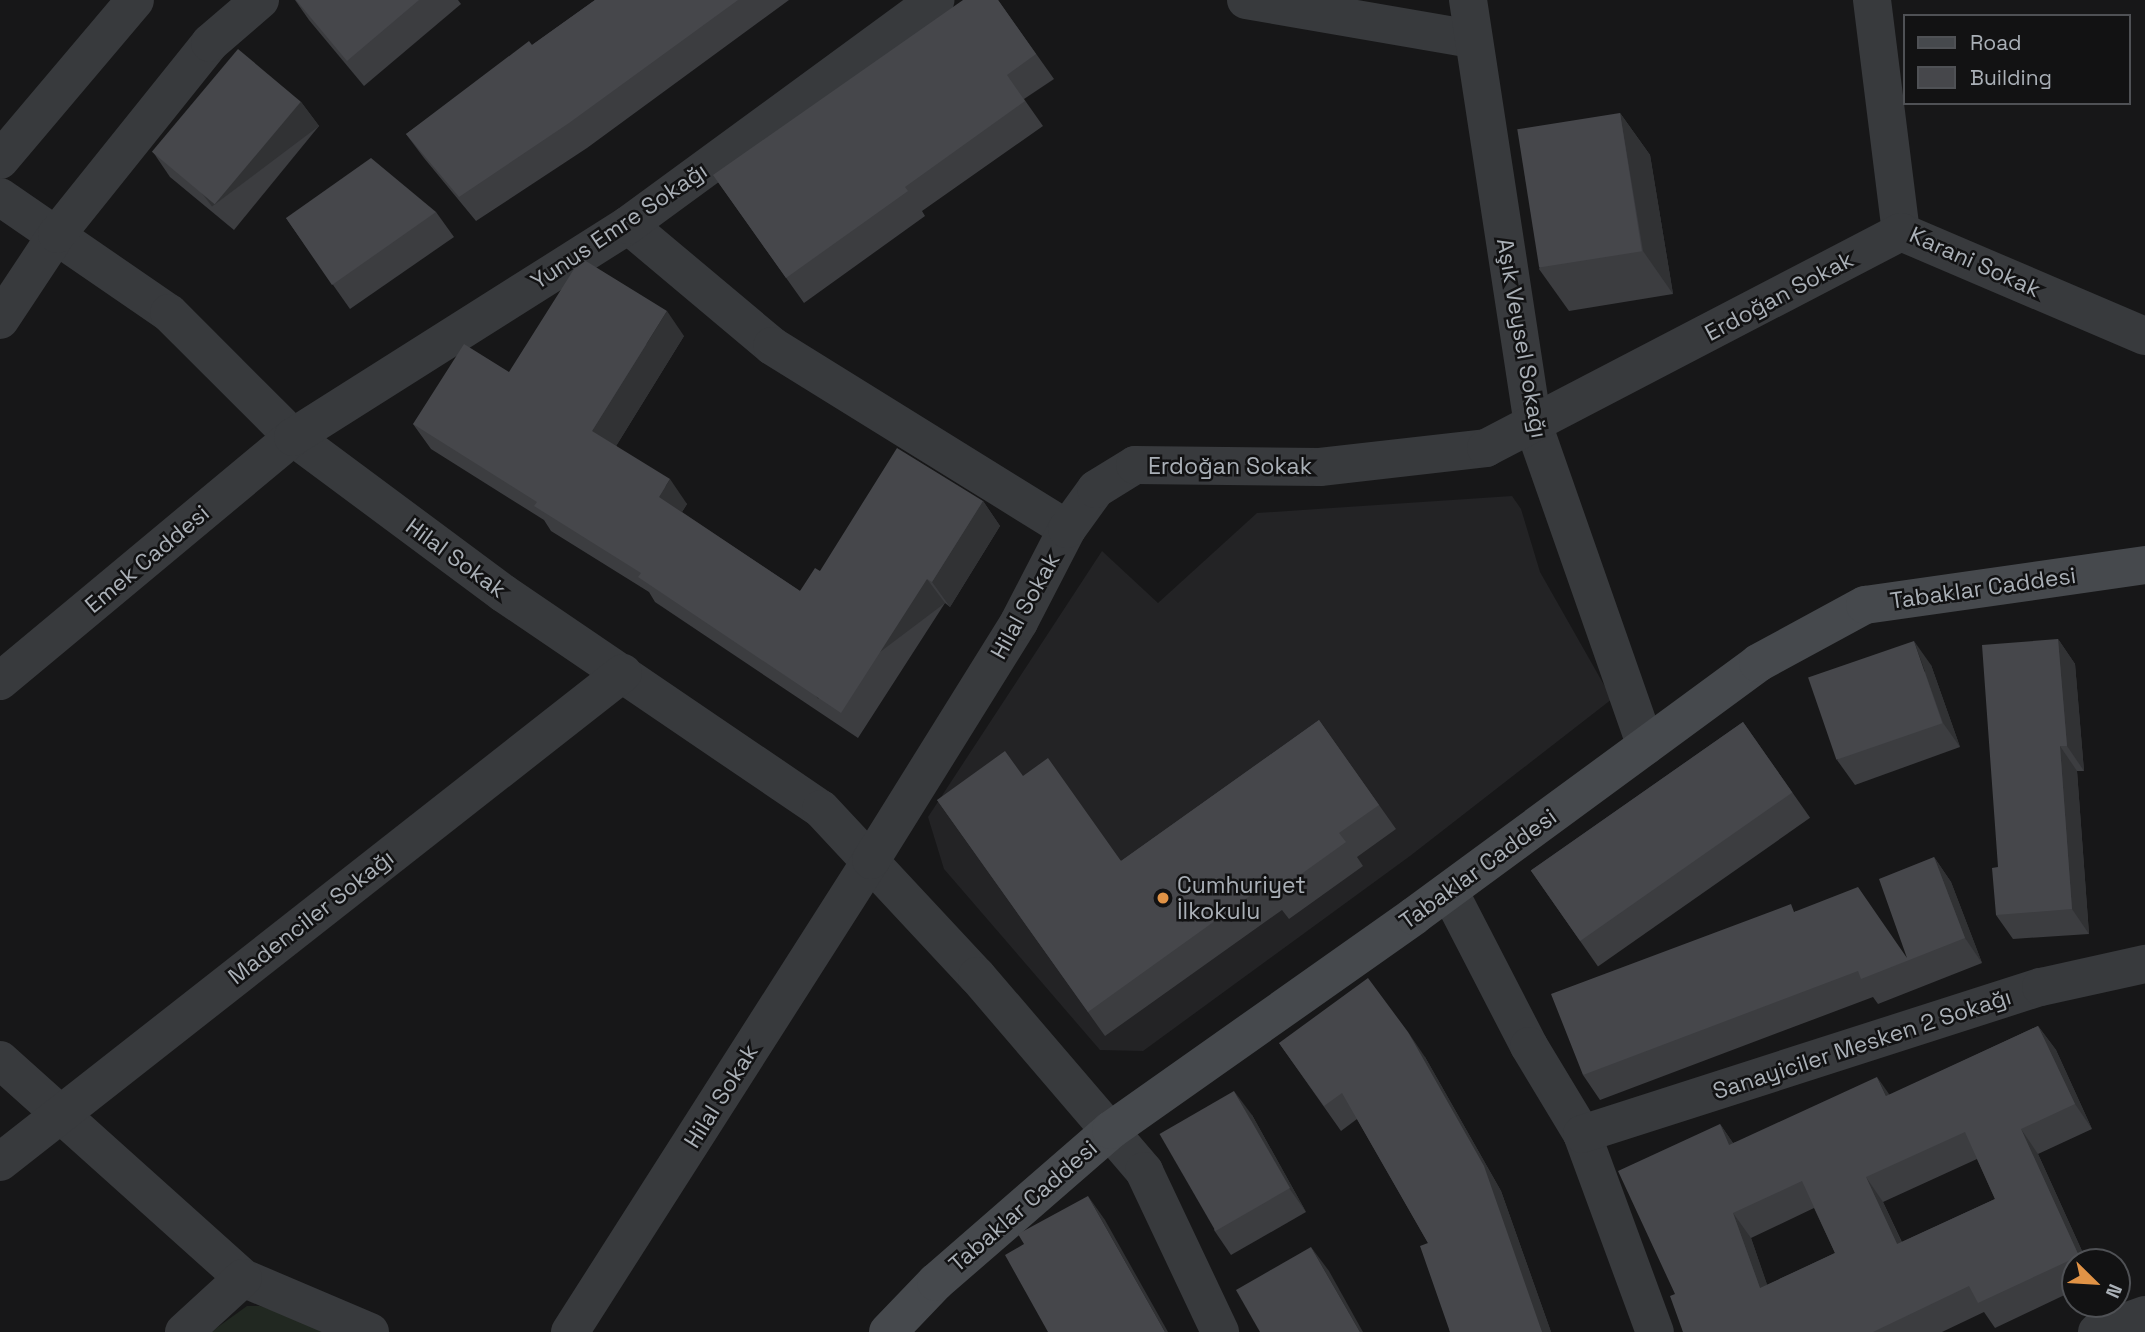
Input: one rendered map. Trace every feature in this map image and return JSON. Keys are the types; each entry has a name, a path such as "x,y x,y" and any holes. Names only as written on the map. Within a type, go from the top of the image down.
{"street":[{"path":"0,160 135,0"},
{"path":"0,320 57,234 211,43 260,0"},
{"name":"Yunus Emre Sokağı","path":"293,437 628,225 934,0"},
{"path":"1246,0 1472,39"},
{"name":"Aşık Veysel Sokağı","path":"1468,0 1533,424 1646,746"},
{"name":"Karani Sokak","path":"1872,0 1901,232 2145,336"},
{"name":"Hilal Sokak","path":"0,197 169,313 293,437 503,593 821,809 871,860 1111,1130 1144,1171 1220,1332"},
{"path":"628,225 772,346 1067,529"},
{"name":"Erdoğan Sokak","path":"1067,529 1096,488 1135,465 1320,467 1486,449 1901,232"},
{"name":"Emek Caddesi","path":"0,681 293,437"},
{"name":"Hilal Sokak","path":"570,1332 871,860 1019,622 1067,529"},
{"name":"Tabaklar Caddesi","path":"888,1332 936,1282 1111,1130 1449,891 1758,663 1865,605 2145,565"},
{"name":"Madenciler Sokağı","path":"0,1162 623,673"},
{"path":"1449,891 1528,1046 1582,1134 1655,1332"},
{"name":"Sanayiciler Mesken 2 Sokağı","path":"1582,1134 2041,987 2145,964"},
{"path":"0,1060 58,1115 243,1278 370,1332"},
{"path":"184,1332 243,1278"},
{"path":"2097,1332 2145,1315"}],"shaded area":[{"path":"1512,496 1521,509 1540,572 1612,699 1410,856 1143,1051 1100,1050 944,869 928,817 1102,551 1158,603 1257,513"},
{"path":"247,1306 260,1306 341,1332 211,1332"}],"building":[{"path":"296,0 419,0 347,61"},
{"path":"595,0 738,0 569,123 459,197 406,134 529,41 532,45"},
{"path":"963,0 998,0 1036,54 1007,75 1025,101 905,187 908,191 786,278 713,175"},
{"path":"238,49 301,102 215,204 152,152"},
{"path":"1620,113 1642,251 1539,268 1517,129"},
{"path":"371,158 436,212 332,285 286,218"},
{"path":"581,258 667,311 592,431 670,479 659,497 800,591 815,568 820,571 897,448 983,501 932,582 927,579 841,713 638,577 641,573 534,506 537,502 413,424 464,344 509,372"},
{"path":"2058,639 2067,746 2060,746 2072,909 1996,915 1992,868 1998,867 1982,645"},
{"path":"1914,641 1942,723 1836,760 1808,677"},
{"name":"Cumhuriyet İlkokulu","path":"1319,720 1379,805 1339,833 1346,842 1272,895 1265,885 1088,1012 937,800 1005,751 1023,776 1048,758 1121,861"},
{"path":"1743,722 1792,792 1580,941 1531,871"},
{"path":"1934,857 1965,938 1861,979 1858,971 1583,1075 1551,994 1791,904 1794,912 1858,887 1907,958 1879,879"},
{"path":"1368,978 1408,1032 1484,1166 1542,1332 1450,1332 1420,1246 1428,1243 1342,1093 1324,1106 1279,1043"},
{"path":"2038,1026 2075,1104 2021,1129 2075,1248 2061,1248 2061,1264 1978,1303 1969,1286 1873,1332 1683,1332 1670,1296 1675,1294 1618,1171 1720,1124 1729,1145 1877,1077 1886,1096","holes":["1965,1132 1995,1199 1897,1244 1866,1177","1802,1181 1835,1253 1760,1288 1733,1213"]},
{"path":"1234,1091 1290,1188 1216,1231 1160,1134"},
{"path":"1088,1196 1165,1332 1048,1332 1005,1255 1024,1244 1018,1234"},
{"path":"1311,1247 1360,1332 1260,1332 1236,1290"}],"place":[{"name":"Cumhuriyet İlkokulu","path":"1163,898"}]}
